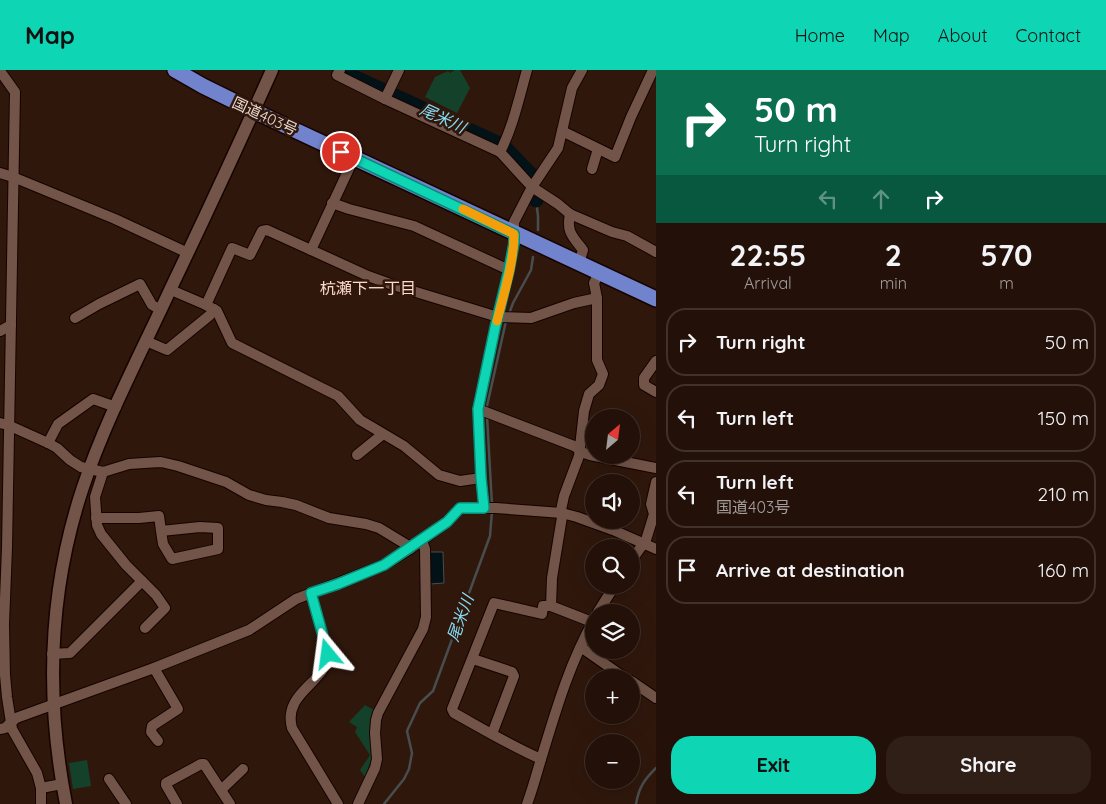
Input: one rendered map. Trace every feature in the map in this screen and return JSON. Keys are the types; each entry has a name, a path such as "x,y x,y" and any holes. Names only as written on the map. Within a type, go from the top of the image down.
{"highway":[{"name":"国道403号","path":"175,70 254,111 656,299"}],"street":[{"path":"66,804 53,705 52,654 55,606 74,515 90,469 116,407 272,70"},
{"path":"340,70 337,75 387,95 502,148 532,187 570,214 612,232 627,236 656,252"},
{"path":"387,95 399,70"},
{"path":"502,148 516,110 527,70"},
{"path":"489,508 481,478 478,409 509,270 514,243 514,222 532,187 558,148 572,88 582,70"},
{"path":"562,131 615,156 630,117 653,70"},
{"path":"0,71 15,92 11,325 4,424 7,548 4,624 6,682 12,729 37,773 41,788 41,804"},
{"path":"592,169 598,149"},
{"path":"311,250 354,158"},
{"path":"0,173 115,219 188,253"},
{"path":"332,203 414,226 509,270"},
{"path":"570,214 567,225 572,236 583,250 579,263"},
{"path":"146,341 167,350 210,315 210,307 232,248 250,255 264,230 368,276 498,317 531,318 597,298"},
{"path":"550,606 552,578 564,496 579,456 584,411 589,394 599,385 603,374 597,360 597,298 594,283 599,273"},
{"path":"75,318 140,284 152,305 161,310"},
{"path":"171,290 217,311 232,343 338,396 360,420 404,446 439,475 460,481 481,478"},
{"path":"0,331 11,325"},
{"path":"656,361 644,378 644,385 656,392"},
{"path":"48,442 58,424 93,399 116,407"},
{"path":"478,409 590,455 656,468"},
{"path":"4,424 48,442 81,467 103,472 129,464 161,462 178,466 226,482 249,495 296,505 329,518 366,524 378,528 407,545 410,549"},
{"path":"357,455 383,434"},
{"path":"103,472 95,497 97,525 101,534 126,564 156,595 165,608 145,628"},
{"path":"640,548 646,540 654,514 651,504 656,482"},
{"path":"0,729 16,718 154,668 249,630 296,599 384,565 447,522 460,508 562,513 613,530 656,549"},
{"path":"96,518 159,516 161,531 163,544 172,559 218,549 218,528 200,527 161,531"},
{"path":"358,804 375,768 377,759 375,733 378,713 423,629 426,617 425,549 422,540"},
{"path":"52,654 70,653 142,581"},
{"path":"311,593 328,654 328,661 295,702 290,721 333,803"},
{"path":"541,759 454,713 452,709 494,603 542,614 543,606 550,606 585,618"},
{"path":"527,804 563,689 585,638"},
{"path":"580,648 612,669"},
{"path":"473,660 512,672 514,676 492,734"},
{"path":"154,668 178,709 152,726 152,732 158,741"},
{"path":"640,687 656,698"},
{"path":"177,804 166,783 201,764 204,764 230,804"},
{"path":"220,790 243,769"},
{"path":"109,779 126,804"},
{"path":"41,788 62,784"}],"green space":[{"path":"460,70 470,88 457,113 425,97 435,77"},
{"path":"365,705 374,710 371,718 370,732 372,757 365,777 360,770 370,755 355,732 357,727 349,722"},
{"path":"87,760 91,786 73,789 69,763"}],"shaded area":[{"path":"430,552 443,552 444,583 430,584"}],"waterway":[{"name":"尾米川","path":"345,73 497,143 507,150 532,176"},
{"path":"536,200 538,230"},
{"name":"尾米川","path":"509,314 531,270 533,257"},
{"name":"尾米川","path":"487,406 506,321"},
{"name":"尾米川","path":"487,416 492,505"},
{"name":"尾米川","path":"384,804 404,779 409,769 412,753 407,731 420,703 433,691 490,536 492,511"},
{"path":"636,804 643,784 656,768"}],"slow traffic":[{"path":"463,209 514,234 509,270 497,321"}],"district":[{"name":"杭瀬下一丁目","path":"368,288"}],"route":[{"path":"328,654 311,593 384,565 447,522 460,508 484,508 478,409 514,243 514,234 341,152"}]}
